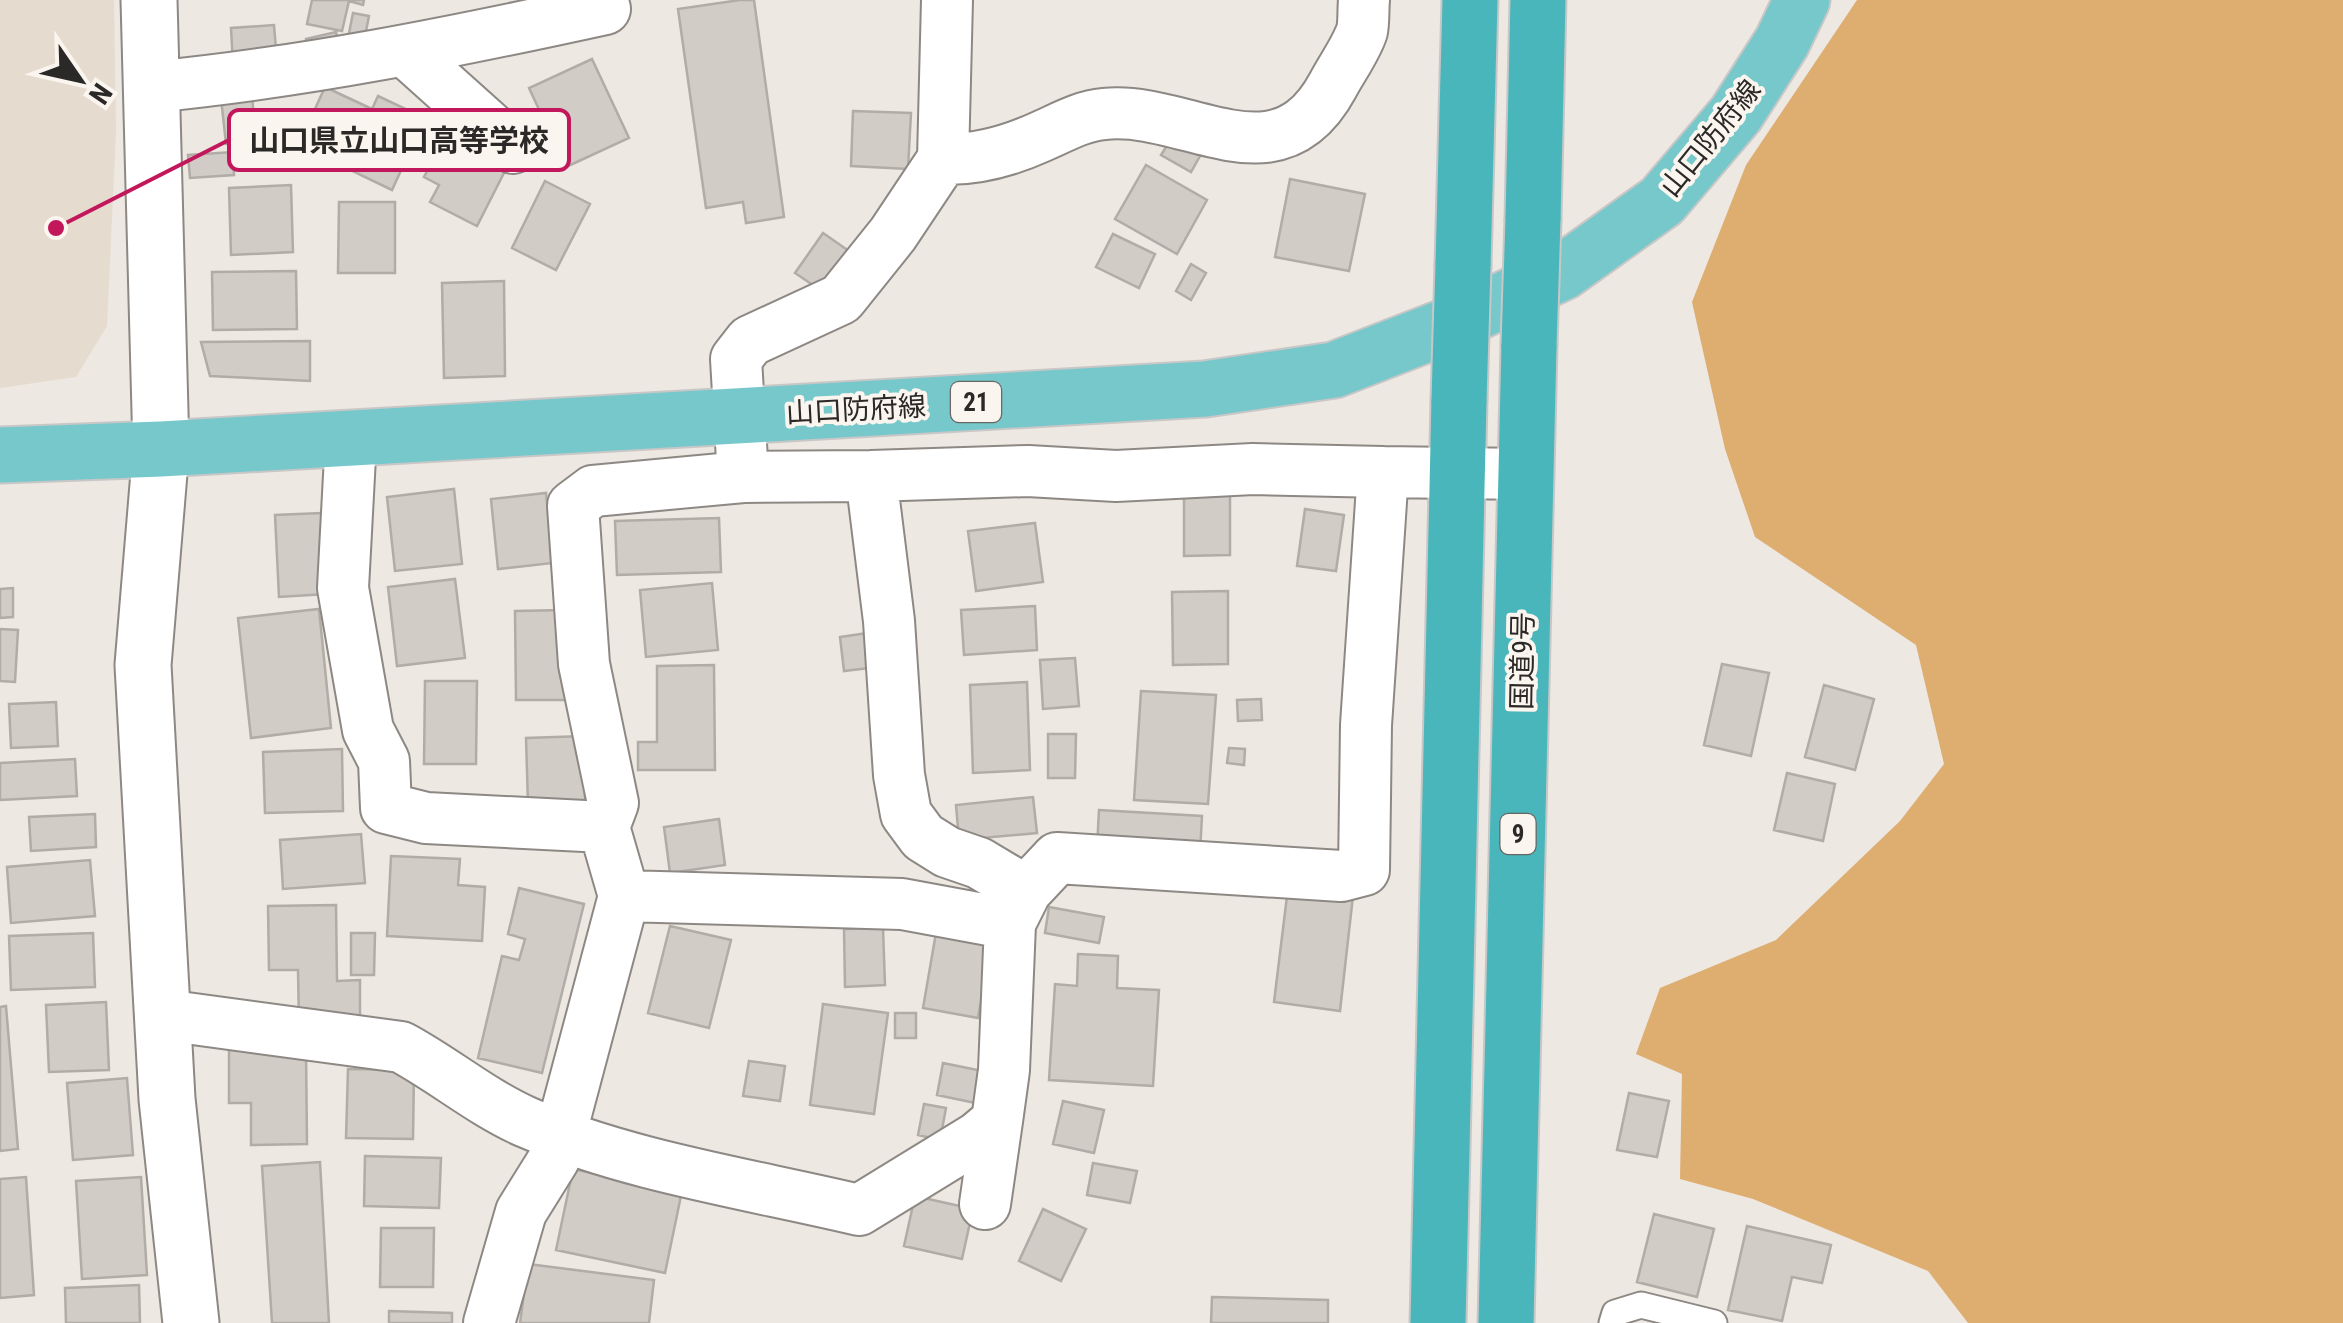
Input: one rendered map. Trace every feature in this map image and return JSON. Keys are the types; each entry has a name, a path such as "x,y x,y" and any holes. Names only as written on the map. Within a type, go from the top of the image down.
{"highway":[{"path":"1438,1323 1470,0"},
{"name":"国道9号","path":"1506,1323 1538,0"}],"main road":[{"name":"山口防府線","path":"0,455 1205,389 1334,370 1445,328 1564,272 1662,201 1736,114 1782,42 1802,0"}],"street":[{"path":"149,0 162,449 143,665 167,1099 191,1323"},
{"path":"742,477 736,359 750,340 841,299 894,234 943,159 947,0"},
{"path":"943,159 967,160 996,153 1103,114 1133,114 1254,140 1301,126 1324,102 1362,30 1364,0"},
{"path":"152,87 254,78 406,52 604,10"},
{"path":"406,52 512,148"},
{"path":"351,438 344,588 368,730 384,761 386,808 426,818 604,827"},
{"path":"489,1323 521,1212 554,1160 624,896 604,827 613,803 584,664 573,506 593,490 742,477 1028,471 1116,476 1253,469 1526,474"},
{"path":"985,1204 1004,1070 1018,908 1057,858 1341,876 1364,870 1365,740 1383,472"},
{"path":"871,476 906,814 923,837 947,852 980,864 1018,908"},
{"path":"624,896 1018,908"},
{"path":"164,1014 402,1047 469,1092 524,1121 585,1146 859,1210 978,1137 997,1121"}],"lane":[{"path":"1612,1323 1615,1313 1640,1304 1714,1323"}],"shaded area":[{"path":"0,0 114,0 116,131 107,326 76,377 0,388"},
{"path":"1857,0 2343,0 2343,1323 1968,1323 1928,1271 1753,1199 1680,1179 1682,1074 1636,1054 1660,988 1776,940 1900,821 1944,764 1916,645 1755,537 1725,449 1692,302 1746,165"}],"building":[{"path":"312,0 364,0 363,5 349,1 342,31 307,24"},
{"path":"754,0 784,217 746,223 743,202 706,208 678,9"},
{"path":"353,13 369,16 364,41 348,38"},
{"path":"274,25 277,61 233,64 231,28"},
{"path":"336,32 339,45 309,51 306,39"},
{"path":"592,59 629,138 566,167 529,88"},
{"path":"325,87 372,109 378,96 425,118 392,190 344,167 356,142 310,120"},
{"path":"252,95 256,142 226,144 221,98"},
{"path":"853,111 911,113 908,169 851,166"},
{"path":"447,133 508,165 477,226 430,202 439,185 424,177"},
{"path":"1171,139 1200,156 1191,172 1161,155"},
{"path":"233,152 234,175 190,178 188,155"},
{"path":"1146,165 1207,200 1177,254 1115,219"},
{"path":"1290,179 1365,194 1349,271 1275,257"},
{"path":"545,181 590,204 556,270 512,248"},
{"path":"291,185 293,252 231,255 229,188"},
{"path":"339,202 395,202 395,273 338,273"},
{"path":"823,233 859,258 832,298 795,273"},
{"path":"1113,234 1155,254 1139,288 1096,267"},
{"path":"1191,264 1206,273 1191,300 1176,291"},
{"path":"296,271 297,329 213,330 212,272"},
{"path":"504,281 505,376 444,378 442,283"},
{"path":"310,341 310,381 210,376 201,342"},
{"path":"454,489 462,564 395,571 387,497"},
{"path":"546,493 553,563 498,569 491,499"},
{"path":"1230,494 1230,555 1184,556 1184,495"},
{"path":"1305,509 1344,515 1336,571 1297,566"},
{"path":"321,513 326,594 279,597 275,515"},
{"path":"719,518 721,572 617,575 615,521"},
{"path":"1035,523 1043,582 976,591 968,531"},
{"path":"455,579 465,658 397,666 388,587"},
{"path":"712,583 718,650 646,657 640,590"},
{"path":"13,588 13,617 0,618 0,589"},
{"path":"1228,591 1228,664 1173,665 1172,592"},
{"path":"1035,606 1037,650 964,655 961,610"},
{"path":"319,609 331,728 251,738 238,618"},
{"path":"565,610 566,700 516,700 515,611"},
{"path":"0,629 18,630 15,682 0,681"},
{"path":"881,631 886,666 844,671 840,637"},
{"path":"1075,658 1079,706 1043,709 1040,660"},
{"path":"1722,664 1769,673 1751,756 1704,745"},
{"path":"714,665 715,770 638,770 638,742 657,742 657,666"},
{"path":"425,681 477,681 476,764 424,764"},
{"path":"1027,682 1030,770 973,773 970,685"},
{"path":"1824,685 1874,699 1855,770 1805,757"},
{"path":"1141,691 1216,695 1208,804 1134,800"},
{"path":"1261,699 1262,720 1238,721 1237,700"},
{"path":"56,702 58,746 11,748 9,704"},
{"path":"1048,734 1076,734 1075,778 1048,778"},
{"path":"584,736 585,803 528,805 526,738"},
{"path":"1229,748 1245,749 1244,765 1227,763"},
{"path":"342,749 343,811 265,813 263,752"},
{"path":"75,759 77,796 0,800 0,763"},
{"path":"1787,773 1835,784 1823,841 1774,830"},
{"path":"1033,797 1037,833 959,840 956,805"},
{"path":"1099,810 1202,816 1200,853 1097,847"},
{"path":"95,814 96,847 31,851 29,817"},
{"path":"719,819 725,865 670,873 664,827"},
{"path":"361,834 365,883 283,889 280,840"},
{"path":"391,856 460,859 458,885 485,887 482,941 387,936"},
{"path":"90,860 95,916 11,923 7,867"},
{"path":"519,888 584,904 542,1073 478,1058 502,956 519,960 525,939 508,934"},
{"path":"1288,888 1353,896 1340,1011 1274,1002"},
{"path":"336,905 337,981 360,980 360,1023 299,1024 298,970 269,970 268,906"},
{"path":"1049,907 1104,917 1099,943 1045,933"},
{"path":"670,926 731,940 709,1028 648,1013"},
{"path":"937,927 992,936 978,1018 923,1008"},
{"path":"883,928 885,985 845,987 844,929"},
{"path":"93,933 95,987 11,990 9,936"},
{"path":"351,933 375,933 374,975 351,975"},
{"path":"1078,954 1118,956 1117,988 1159,990 1153,1086 1049,1080 1055,984 1077,986"},
{"path":"106,1002 109,1070 49,1072 46,1005"},
{"path":"823,1004 888,1013 874,1114 810,1105"},
{"path":"6,1006 18,1149 0,1151 0,1007"},
{"path":"895,1013 916,1013 916,1038 895,1038"},
{"path":"306,1049 307,1144 251,1145 251,1103 229,1103 229,1050"},
{"path":"749,1061 785,1066 780,1101 743,1096"},
{"path":"943,1063 992,1073 985,1105 937,1095"},
{"path":"348,1069 414,1070 413,1139 346,1138"},
{"path":"127,1078 133,1155 73,1160 67,1083"},
{"path":"1629,1093 1669,1101 1657,1157 1617,1150"},
{"path":"1063,1101 1104,1110 1094,1153 1053,1144"},
{"path":"924,1104 946,1108 940,1140 918,1135"},
{"path":"365,1156 441,1158 439,1208 364,1206"},
{"path":"320,1162 329,1323 272,1323 262,1166"},
{"path":"1093,1163 1137,1171 1130,1203 1087,1195"},
{"path":"573,1169 682,1191 665,1273 556,1250"},
{"path":"26,1177 34,1295 0,1298 0,1179"},
{"path":"141,1177 147,1275 82,1279 76,1181"},
{"path":"915,1196 973,1209 962,1259 904,1246"},
{"path":"1043,1209 1086,1229 1061,1281 1019,1261"},
{"path":"1654,1214 1714,1229 1697,1297 1637,1282"},
{"path":"1747,1226 1831,1245 1822,1283 1792,1277 1782,1321 1728,1310"},
{"path":"381,1228 434,1228 433,1287 380,1287"},
{"path":"528,1264 654,1280 649,1323 520,1323"},
{"path":"139,1285 140,1323 66,1323 65,1288"},
{"path":"1212,1297 1328,1300 1328,1323 1211,1323"},
{"path":"389,1311 452,1313 452,1323 389,1323"}],"place":[{"name":"山口県立山口高等学校","path":"56,228"}]}
